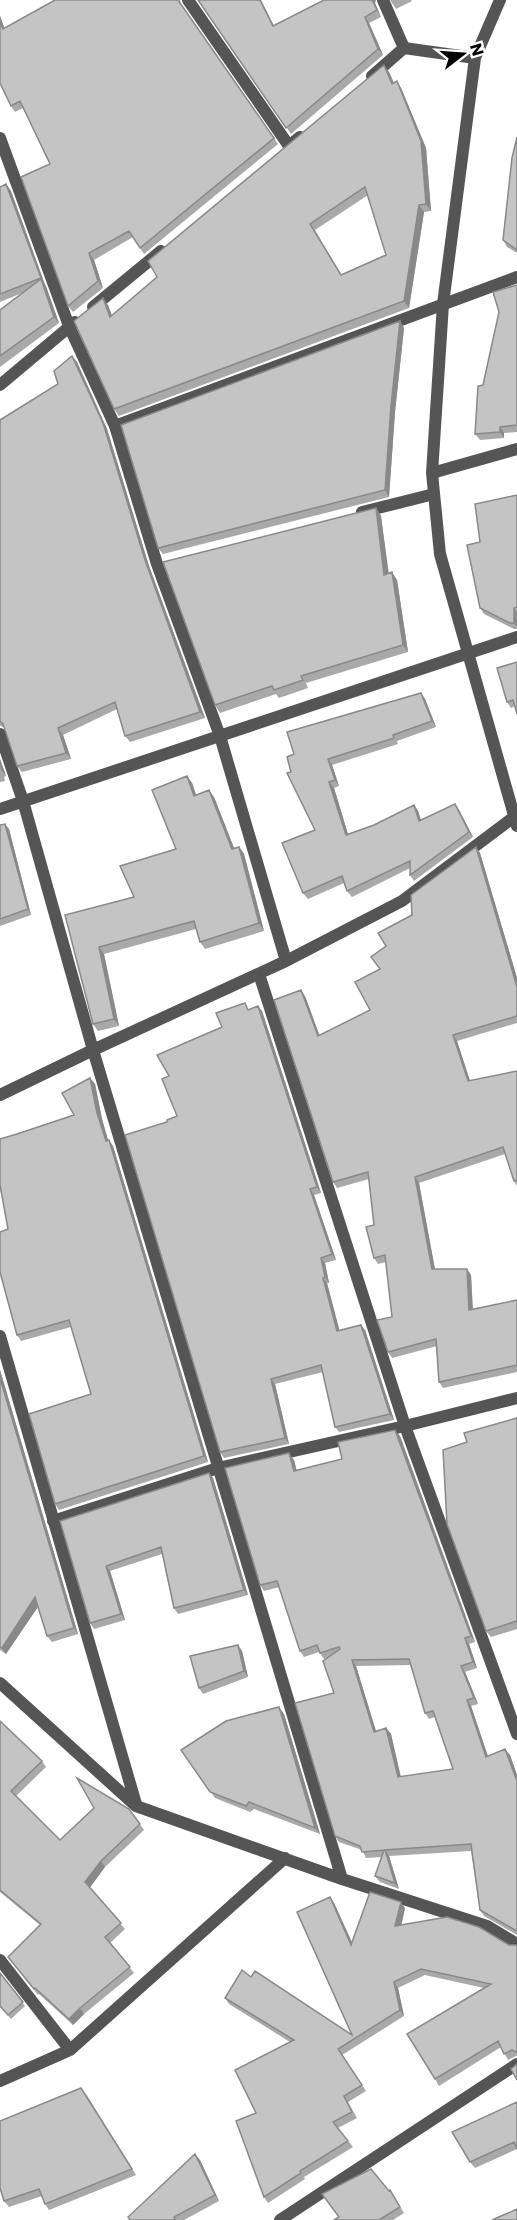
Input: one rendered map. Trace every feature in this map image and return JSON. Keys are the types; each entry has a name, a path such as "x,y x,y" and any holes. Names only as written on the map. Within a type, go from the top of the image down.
{"street":[{"path":"188,0 285,150 307,131"},
{"path":"383,0 404,48"},
{"path":"0,1095 286,961 402,901 516,821 440,554 432,473 443,304 476,58 500,0"},
{"path":"360,86 404,48 476,58"},
{"path":"0,138 69,326 115,426 220,736 286,961"},
{"path":"0,385 170,244"},
{"path":"115,426 517,277"},
{"path":"432,473 517,449"},
{"path":"353,515 434,494"},
{"path":"0,809 517,637"},
{"path":"0,734 23,801 93,1050 342,1879"},
{"path":"259,974 405,1426 517,1734"},
{"path":"0,1336 136,1806"},
{"path":"53,1521 218,1468 517,1398"},
{"path":"0,1683 136,1806 342,1879 487,1926 517,1944"},
{"path":"0,2081 70,2050 285,1858"},
{"path":"0,1960 70,2050"},
{"path":"280,2220 517,2064"}],"building":[{"path":"55,0 178,0 274,138 140,248 129,231 89,253 98,281 68,306 21,177 50,164 20,101 11,106 0,83 0,22 3,29"},
{"path":"198,0 260,0 273,26 324,0 372,0 377,10 365,17 378,49 286,128"},
{"path":"384,65 392,84 397,81 421,141 426,204 419,205 404,301 114,409 74,321 103,298 110,317 157,277 148,261","holes":["365,187 386,255 341,275 310,224"]},
{"path":"517,137 517,250 503,240 512,158"},
{"path":"6,184 41,278 0,294 0,187"},
{"path":"41,279 54,317 0,356 0,310"},
{"path":"517,285 517,425 500,427 500,432 475,434 478,386 483,385 499,312 493,292"},
{"path":"400,321 385,490 158,548 121,425"},
{"path":"72,356 103,423 145,560 200,712 125,736 115,702 58,728 66,753 17,766 0,721 0,420 58,384 54,371"},
{"path":"517,495 517,607 514,608 514,623 510,623 480,608 467,545 480,542 475,504"},
{"path":"376,508 384,575 392,572 403,645 301,676 303,680 274,690 272,686 215,705 163,562"},
{"path":"517,662 517,714 513,700 507,702 497,668"},
{"path":"421,693 432,721 393,735 394,738 328,759 335,780 329,782 346,835 374,825 414,805 419,821 455,804 469,832 410,875 410,861 347,891 342,876 303,893 282,843 315,830 287,773 291,772 287,757 294,754 287,732"},
{"path":"187,776 194,796 209,790 232,849 239,847 259,923 200,942 194,921 99,947 114,1019 93,1024 65,915 134,897 120,866 176,849 152,790"},
{"path":"5,824 28,909 0,919 0,825"},
{"path":"476,847 517,987 517,1016 453,1035 468,1081 517,1071 517,1180 514,1181 503,1147 415,1177 432,1269 467,1269 469,1310 517,1300 517,1365 439,1382 436,1339 388,1352 377,1320 392,1317 385,1255 374,1258 366,1227 374,1225 368,1172 333,1182 274,1000 301,990 318,1036 370,1010 355,982 380,969 371,957 386,946 378,933 412,915 411,895"},
{"path":"245,1003 248,1010 258,1006 317,1187 310,1189 332,1254 321,1258 325,1277 323,1278 337,1331 361,1325 390,1414 335,1427 321,1365 271,1379 285,1438 220,1452 125,1135 167,1122 177,1116 162,1079 169,1076 157,1055 222,1027 216,1013"},
{"path":"90,1078 97,1113 106,1141 109,1140 204,1456 55,1504 29,1414 91,1394 69,1320 17,1335 0,1272 0,1232 8,1229 0,1185 0,1139 74,1115 62,1093"},
{"path":"0,1378 74,1628 47,1636 35,1597 2,1648 0,1647"},
{"path":"517,1418 517,1621 486,1631 447,1524 443,1450 467,1442 464,1433"},
{"path":"395,1430 471,1636 465,1638 473,1662 461,1666 474,1698 467,1700 486,1757 505,1749 517,1781 517,1931 480,1910 471,1844 385,1850 395,1883 375,1876 384,1850 362,1852 360,1846 335,1836 295,1703 334,1693 323,1661 340,1649 339,1647 320,1653 317,1645 300,1651 277,1581 260,1585 225,1468 289,1453 294,1471 342,1459 338,1442","holes":["409,1659 425,1713 433,1711 453,1769 398,1777 386,1728 374,1732 352,1660"]},
{"path":"209,1473 244,1590 174,1608 161,1547 106,1566 121,1614 90,1623 60,1521"},
{"path":"238,1645 244,1671 199,1688 190,1656"},
{"path":"279,1707 315,1828 249,1802 246,1806 210,1792 181,1750 226,1721"},
{"path":"0,1721 42,1761 11,1791 60,1840 94,1808 77,1778 129,1809 140,1824 101,1861 85,1882 121,1923 105,1937 130,1967 69,2019 34,1989 8,1957 41,1924 0,1890"},
{"path":"370,1892 401,1902 395,1926 447,1917 479,1927 509,1945 517,1945 517,2052 512,2050 504,2054 498,2041 435,2079 407,2034 491,1984 421,1969 394,1982 400,2010 338,2049 362,2085 344,2096 352,2112 333,2122 348,2141 264,2197 236,2121 256,2113 235,2070 294,2040 225,1998 242,1970 251,1977 255,1971 352,2035 297,1912 330,1897 351,1945"},
{"path":"0,1973 23,2002 8,2015 0,2006"},
{"path":"517,2064 517,2080 511,2069"},
{"path":"81,2088 132,2169 45,2204 39,2189 4,2201 0,2188 0,2121"},
{"path":"517,2102 517,2149 514,2142 470,2162 452,2132"},
{"path":"195,2154 215,2195 174,2217 175,2220 130,2220 128,2217"},
{"path":"371,2169 390,2190 400,2207 379,2220 334,2220 339,2217 322,2194"},
{"path":"517,2209 517,2220 492,2220"}]}
